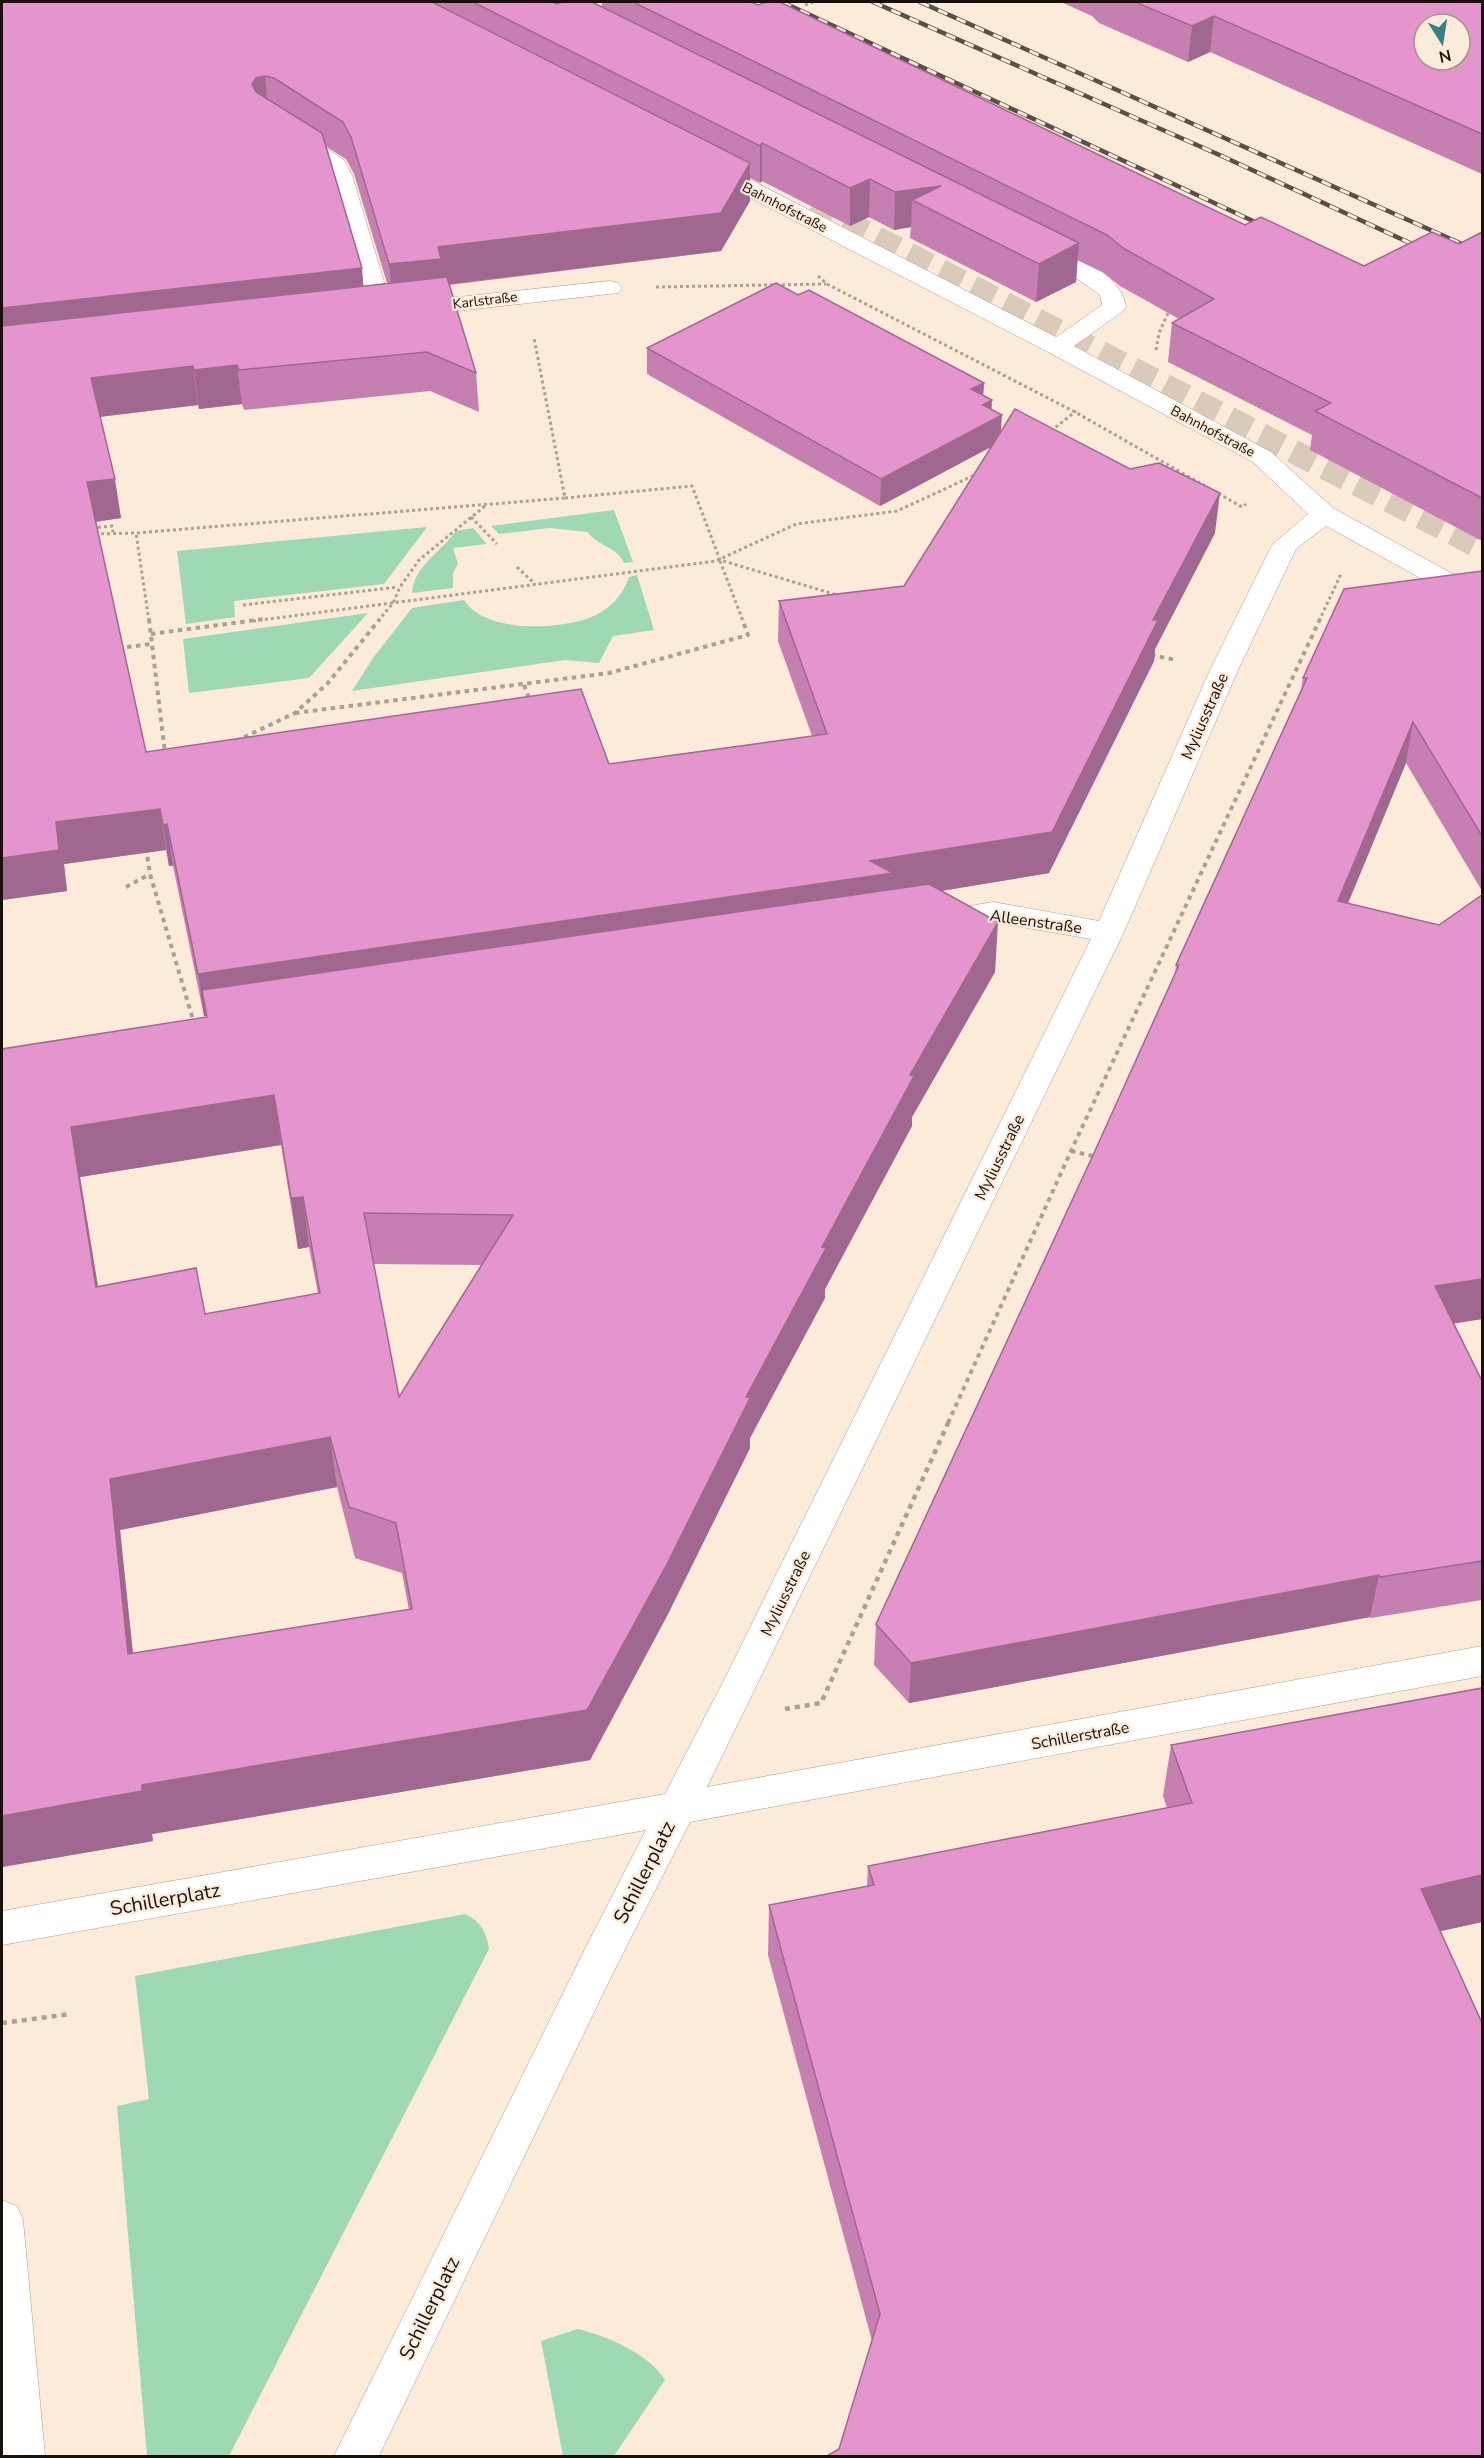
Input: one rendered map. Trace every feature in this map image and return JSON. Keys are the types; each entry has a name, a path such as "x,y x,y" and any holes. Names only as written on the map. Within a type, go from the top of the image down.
{"street":[{"name":"Karlstraße","path":"278,128 336,165 341,175 369,314 610,288"},
{"name":"Bahnhofstraße","path":"693,160 1057,347 1262,457 1324,514 1482,601"},
{"path":"1020,241 1095,280 1110,292 1114,307 1057,347"},
{"name":"Myliusstraße","path":"678,1807 1110,932 1224,670 1285,545 1324,514"},
{"name":"Alleenstraße","path":"911,924 993,912 1110,932"},
{"name":"Schillerstraße","path":"678,1807 1482,1661"},
{"name":"Schillerplatz","path":"2,1928 678,1807"},
{"name":"Schillerplatz","path":"356,2457 601,1957 678,1807"},
{"path":"3,2248 24,2457"}],"path":[{"path":"805,5 813,2"},
{"path":"811,269 827,284 1075,412 1242,507 1285,477"},
{"path":"610,288 827,284"},
{"path":"526,296 565,498"},
{"path":"151,634 720,560 796,524 897,511 984,470"},
{"path":"112,532 112,526 88,529 89,535 112,532 136,533 692,486 748,635 609,674 295,713"},
{"path":"231,743 295,713 327,684 393,603 398,587 411,567 485,505"},
{"path":"821,1703 1071,1151 1342,570 1324,514"},
{"path":"471,517 497,544"},
{"path":"136,533 166,761"},
{"path":"720,560 824,593 843,596"},
{"path":"517,567 535,584"},
{"path":"243,604 398,587"},
{"path":"127,647 152,644"},
{"path":"1142,654 1224,670"},
{"path":"524,685 532,706"},
{"path":"144,839 150,874 195,1029"},
{"path":"126,886 150,874"},
{"path":"1071,1151 1105,1159"},
{"path":"2,2023 71,2014"}],"green space":[{"path":"614,510 633,562 624,563 617,553 588,532 550,528 499,534 491,526"},
{"path":"427,527 384,584 234,601 235,617 186,624 177,551"},
{"path":"473,528 487,544 453,548 458,564 453,573 453,588 412,593 417,575 456,531"},
{"path":"637,575 654,630 613,636 599,663 565,660 352,691 373,658 412,608 464,600 474,611 504,623 522,626 558,625 589,618 602,611 619,596 629,577"},
{"path":"368,613 309,678 189,693 183,639"},
{"path":"465,1914 482,1928 489,1949 229,2456 147,2456 117,2106 149,2099 135,1976"},
{"path":"578,2329 614,2341 638,2354 649,2362 665,2380 614,2456 563,2456 541,2341"}],"building":[{"path":"2,2 432,2 750,163 721,213 438,247 441,259 389,264 351,137 343,122 274,78 265,76 256,78 252,84 256,92 322,133 362,268 2,308"},
{"path":"473,2 552,2 557,4 592,2 1079,243 1039,264 912,200 941,186 895,192 870,179 850,188 762,143 760,146"},
{"path":"633,2 751,2 758,5 766,2 780,2 1245,225 1261,217 1364,266 1432,232 1459,244 1482,232 1482,498 1315,411 1331,403 1172,323 1214,299 1123,248 1107,235"},
{"path":"1135,2 1482,2 1482,134 1214,16 1192,26"},
{"path":"447,277 476,373 427,352 239,370 237,365 194,370 193,366 91,378 115,479 87,482 146,752 581,689 609,764 827,734 779,601 904,586 1015,409 1130,469 1159,463 1220,493 1153,620 1158,620 1052,832 870,861 893,873 198,974 167,824 163,825 160,809 56,822 59,850 2,858 2,326"},
{"path":"776,283 798,295 809,290 984,383 971,389 992,400 983,405 1002,415 881,479 647,348"},
{"path":"1482,571 1482,836 1413,722 1338,901 1439,925 1482,895 1482,1279 1435,1286 1482,1381 1482,1561 1380,1577 1379,1575 911,1663 876,1624 1094,1153 1179,965 1176,965 1307,678 1303,678 1344,589"},
{"path":"929,884 998,922 910,1075 914,1076 822,1247 826,1248 746,1397 750,1398 667,1564 587,1710 142,1785 142,1791 2,1816 2,1049 207,1017 202,990","holes":["274,1095 291,1198 303,1197 320,1293 205,1314 196,1268 96,1287 71,1127","364,1213 513,1215 399,1397","330,1437 349,1507 396,1523 412,1609 128,1654 110,1479"]},
{"path":"1482,1688 1482,1875 1421,1889 1482,2023 1482,2457 825,2457 839,2449 880,2314 769,1905 874,1885 868,1866 1192,1803 1171,1745"}],"tunnel":[{"path":"812,205 1482,548"}],"railway":[{"path":"782,2 1268,228"},
{"path":"873,2 1224,157 1425,250"},
{"path":"920,2 1482,253"}]}
